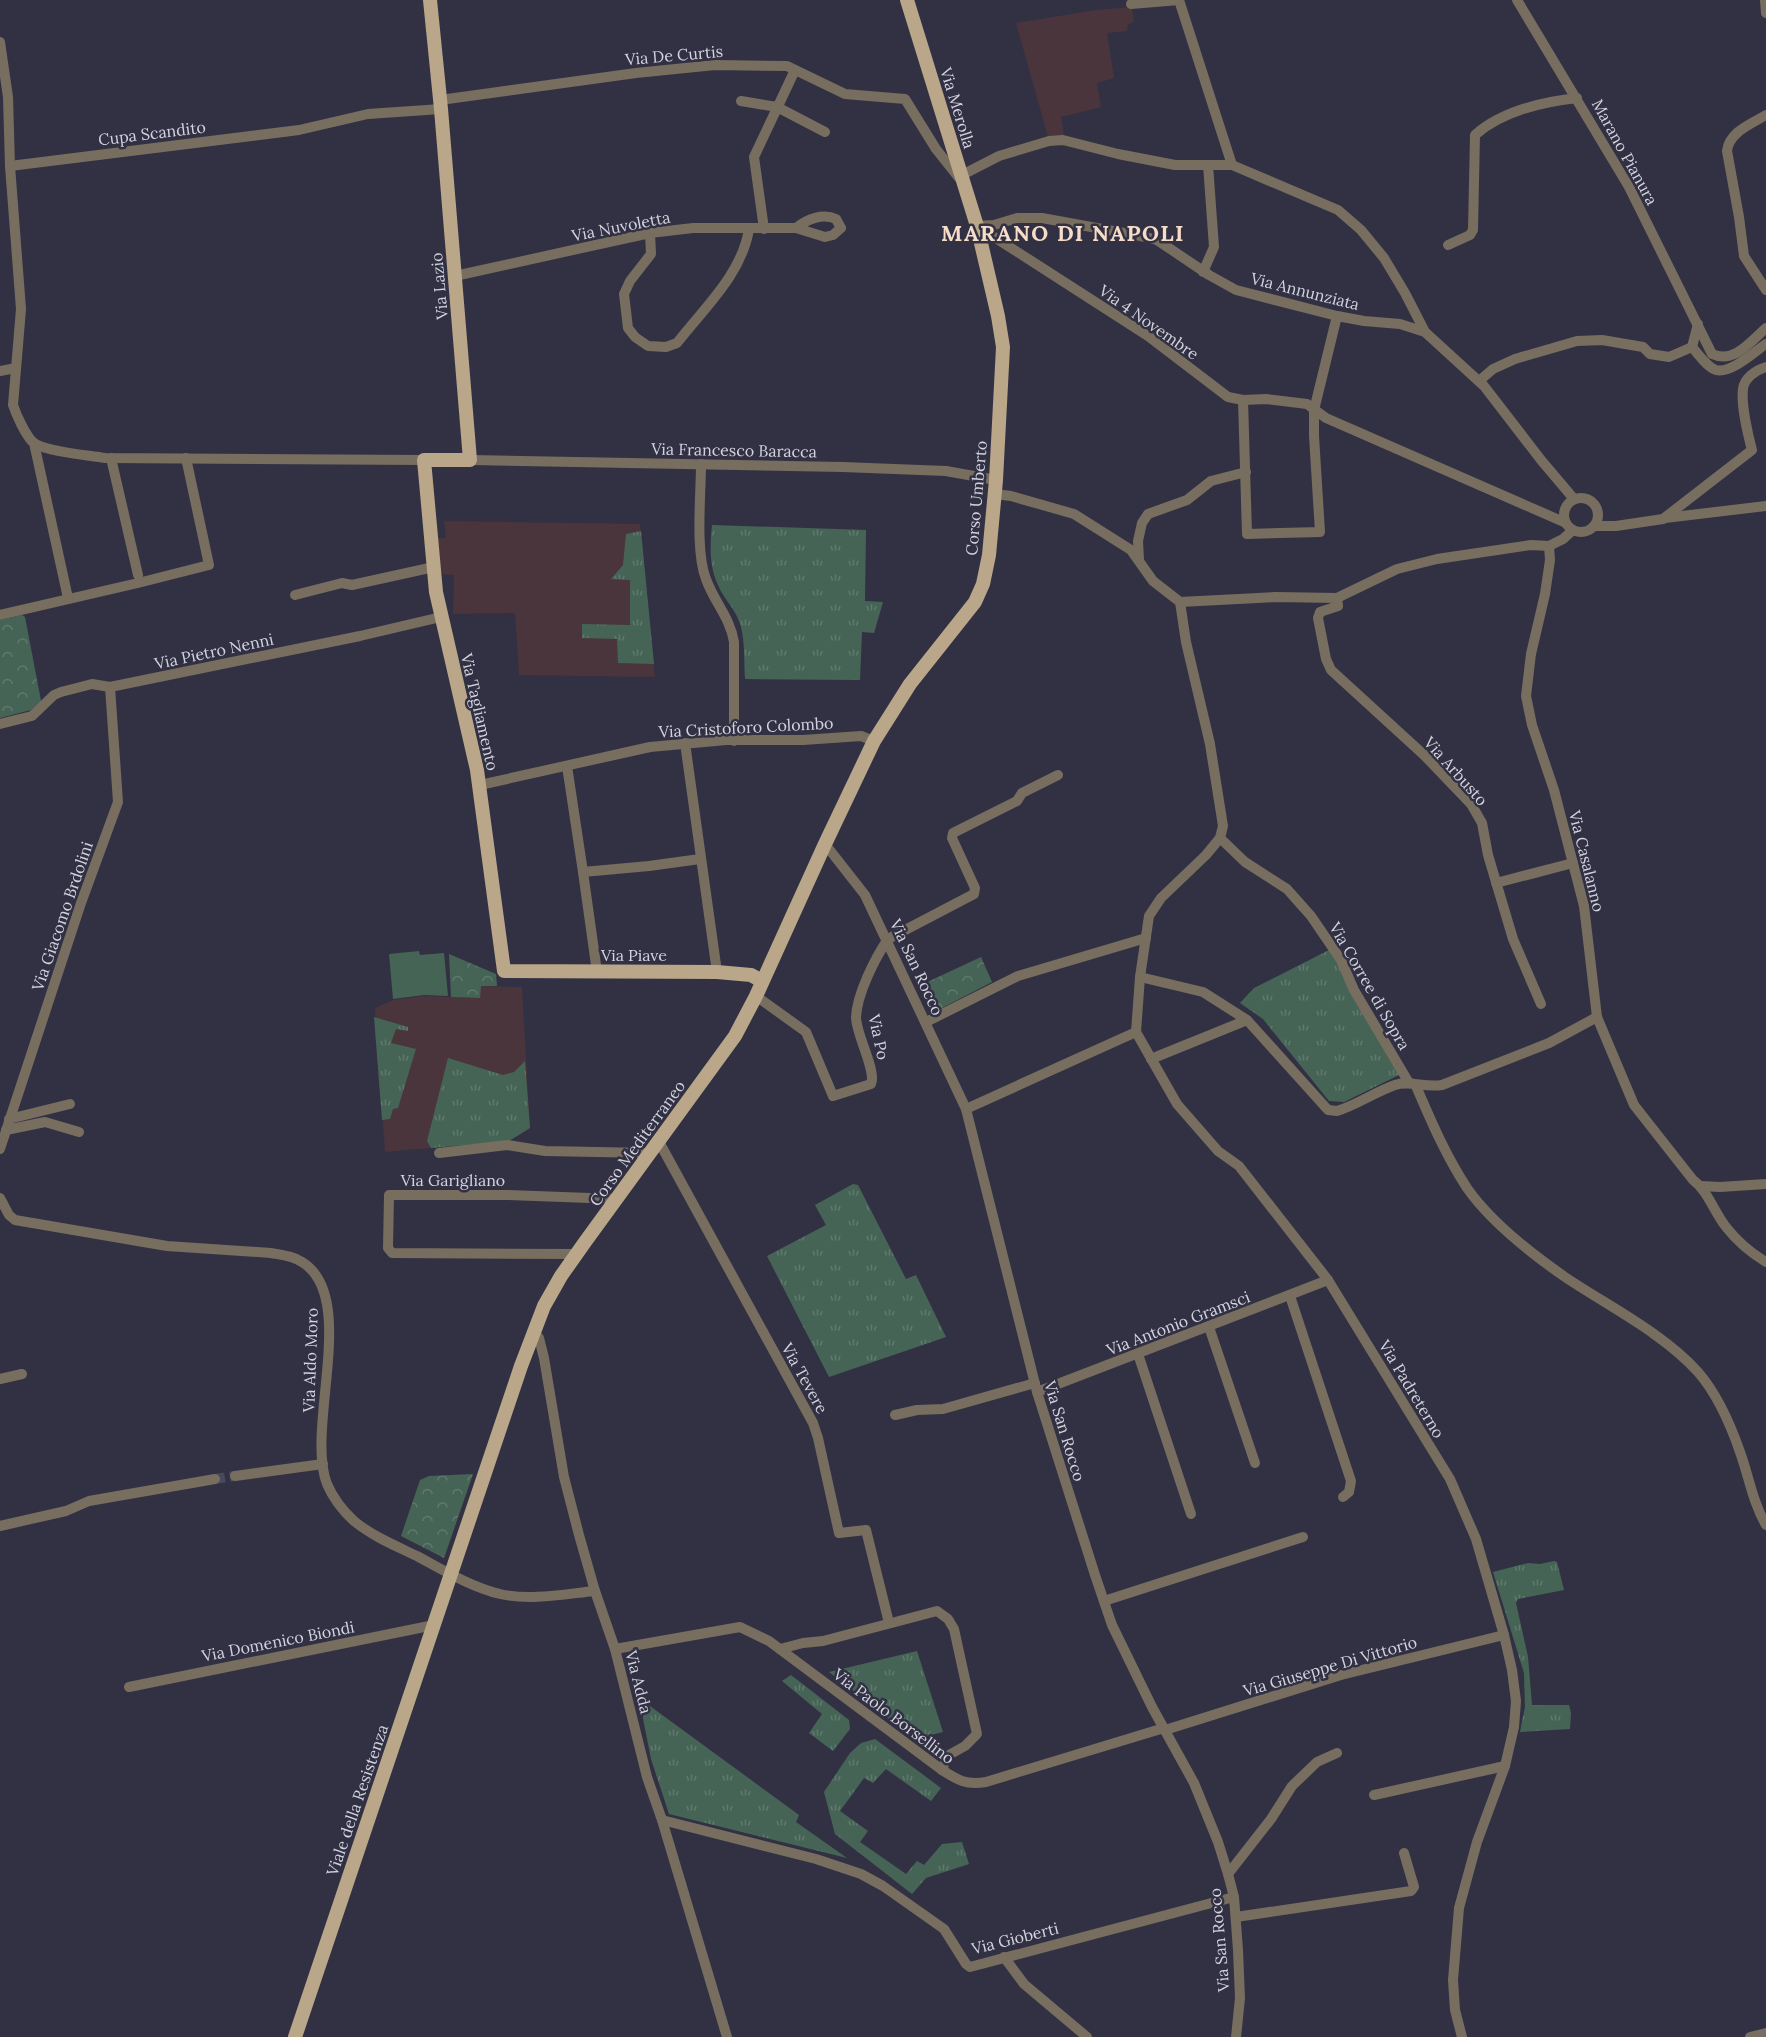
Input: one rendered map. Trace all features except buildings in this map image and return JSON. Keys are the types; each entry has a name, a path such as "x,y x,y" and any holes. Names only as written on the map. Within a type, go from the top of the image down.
{"main road":[{"name":"Via Lazio","path":"430,0 441,104 470,460"},
{"name":"Via Merolla","path":"907,0 977,226"},
{"name":"Corso Umberto","path":"874,741 910,684 975,603 983,584 989,555 996,487 1003,346 977,226"},
{"path":"424,460 470,460"},
{"name":"Via Tagliamento","path":"424,460 436,592 480,785 504,971"},
{"name":"Corso Mediterraneo","path":"450,1574 492,1447 534,1332 555,1287 648,1153 735,1036 756,996 874,741"},
{"name":"Via Piave","path":"504,971 717,972 751,975 762,981"},
{"name":"Viale della Resistenza","path":"295,2037 450,1574"}],"street":[{"path":"1131,4 1179,0 1233,165"},
{"name":"Marano Pianura","path":"1517,0 1629,187 1712,354 1720,358 1730,357 1766,328"},
{"path":"1765,0 1766,13"},
{"path":"0,42 8,97 5,140 10,165 21,309 13,405 18,419 34,443 68,598"},
{"name":"Via De Curtis","path":"441,104 636,73 715,65 787,66 845,94 905,99 936,149 963,180"},
{"path":"764,229 754,157 795,70"},
{"path":"1448,245 1470,235 1473,230 1475,135 1503,117 1525,108 1576,98"},
{"path":"741,101 777,107 825,132"},
{"name":"Cupa Scandito","path":"10,165 299,130 368,114 441,104"},
{"path":"1766,115 1735,134 1728,142 1744,256 1766,290"},
{"path":"963,180 999,156 1049,141 1063,140 1175,165 1233,165 1327,204 1346,215 1384,258 1425,332 1479,381 1574,499"},
{"path":"1203,272 1209,262 1215,241 1208,165"},
{"name":"Via Annunziata","path":"977,226 994,225 1017,218 1042,218 1146,237 1157,240 1203,272 1236,290 1337,316 1400,324 1425,332"},
{"name":"Via 4 Novembre","path":"977,226 1148,336 1228,397 1306,404 1326,418 1569,527"},
{"name":"Via Nuvoletta","path":"455,276 650,233 693,228 796,228"},
{"path":"650,233 651,254 630,281 624,300 630,333 648,345 666,347 677,343 733,272 747,245 749,229"},
{"path":"1243,400 1247,534 1320,532 1314,410 1337,316"},
{"path":"1692,347 1698,324"},
{"path":"1479,381 1494,369 1515,359 1576,341 1602,340 1633,345 1643,347 1650,354 1669,357 1692,347"},
{"path":"1692,347 1710,366 1716,370 1726,370 1766,344"},
{"path":"0,371 15,368"},
{"path":"1663,519 1752,450 1742,388 1754,373 1766,368"},
{"path":"34,443 57,451 111,458 424,460"},
{"path":"111,458 138,579"},
{"path":"0,615 138,579 209,565 186,458"},
{"name":"Via Francesco Baracca","path":"470,460 946,471 996,487 1011,496 1074,514 1131,550 1153,581 1180,602"},
{"path":"701,464 701,562 706,580 732,627 734,642 734,741"},
{"path":"1139,561 1138,541 1142,523 1148,514 1187,500 1211,481 1246,471"},
{"path":"1594,526 1599,515 1595,504 1586,498 1574,499 1566,506 1564,518 1569,527 1584,532 1594,526 1616,526 1766,506"},
{"path":"966,1109 1136,1032 1140,978 1149,916 1161,898 1206,855 1220,838 1223,826 1210,744 1186,642 1180,602 1276,597 1337,598 1397,568 1426,561 1531,545 1549,546 1563,538 1569,527"},
{"name":"Via Casalanno","path":"1549,546 1550,560 1545,594 1531,654 1526,696 1584,906 1597,1017 1634,1105 1687,1173 1701,1186 1727,1228 1750,1252 1766,1262"},
{"path":"295,595 342,583 352,585 434,567"},
{"name":"Via Arbusto","path":"1337,598 1338,606 1320,612 1318,618 1326,659 1331,670 1424,755 1471,804 1482,822 1488,855 1513,939 1541,1004"},
{"name":"Via Pietro Nenni","path":"0,724 32,716 61,692 92,684 110,687 360,636 441,617"},
{"name":"Via Giacomo Brdolini","path":"0,1149 81,903 118,802 110,687"},
{"name":"Via Cristoforo Colombo","path":"480,785 650,747 685,743 861,736 874,741"},
{"path":"685,743 717,972"},
{"path":"567,766 597,972"},
{"path":"888,939 974,894 975,888 952,838 953,833 1017,801 1022,793 1058,776"},
{"name":"Via Corree di Sopra","path":"1220,838 1245,862 1287,889 1311,916 1341,960 1354,990 1413,1084 1436,1132 1468,1189 1487,1211 1565,1277 1641,1325 1683,1358 1706,1381 1722,1408 1740,1452 1756,1504 1766,1525"},
{"name":"Via San Rocco","path":"825,844 866,895 966,1109 1036,1387 1112,1625 1194,1783 1218,1842 1228,1874 1236,1917 1240,1998 1236,2037"},
{"path":"583,872 700,859"},
{"path":"1496,883 1573,863"},
{"name":"Via Po","path":"756,996 806,1032 833,1096 871,1084 873,1077 856,1016 872,967 888,939"},
{"path":"926,1022 1018,976 1146,939"},
{"path":"1140,978 1203,992 1246,1020 1329,1110 1337,1111 1395,1085 1413,1084 1430,1087 1442,1084 1549,1043 1597,1017"},
{"path":"1151,1059 1246,1020"},
{"name":"Via Padreterno","path":"1136,1032 1177,1104 1218,1150 1239,1166 1328,1280 1456,1491 1476,1539 1504,1635 1516,1701 1514,1727 1505,1766 1477,1842 1459,1908 1453,1980 1455,2010 1462,2037"},
{"path":"9,1119 70,1104"},
{"path":"6,1130 45,1122 79,1132"},
{"name":"Via Tevere","path":"658,1140 813,1423 839,1533 866,1530 889,1623"},
{"path":"439,1153 507,1145 545,1151 648,1153"},
{"path":"1701,1186 1766,1184"},
{"name":"Via Garigliano","path":"577,1254 392,1253 388,1248 389,1195 507,1195 617,1199"},
{"name":"Via Aldo Moro","path":"0,1198 9,1215 15,1220 167,1246 286,1255 302,1262 321,1282 329,1311 323,1464 327,1484 336,1501 354,1521 384,1540 450,1574 499,1594 516,1596 595,1592"},
{"name":"Via Antonio Gramsci","path":"895,1415 917,1410 943,1409 1036,1387 1138,1354 1328,1280"},
{"path":"1290,1296 1352,1481 1349,1492 1343,1497"},
{"path":"1209,1327 1255,1463"},
{"name":"Via Adda","path":"534,1332 539,1338 550,1384 564,1477 595,1592 615,1648 647,1777 727,2037"},
{"path":"1138,1354 1191,1514"},
{"path":"0,1379 22,1374"},
{"path":"235,1476 323,1464"},
{"path":"0,1526 66,1511 89,1501 215,1479"},
{"path":"1104,1601 1303,1537"},
{"path":"780,1649 802,1643 823,1641 938,1611 948,1618 954,1629 977,1734 965,1746 947,1756 942,1770"},
{"name":"Via Domenico Biondi","path":"129,1687 434,1625"},
{"name":"Via Paolo Borsellino","path":"615,1648 740,1627 769,1641 942,1770 957,1780 970,1784 986,1782 1164,1729"},
{"name":"Via Giuseppe Di Vittorio","path":"1164,1729 1341,1675 1504,1635"},
{"path":"1228,1874 1271,1819 1292,1786 1317,1762 1337,1753"},
{"path":"1374,1795 1505,1766"},
{"name":"Via Gioberti","path":"662,1820 816,1858 861,1874 883,1886 944,1929 970,1967 1234,1897"},
{"path":"1236,1917 1411,1891 1414,1887 1404,1853"},
{"path":"1004,1957 1024,1984 1087,2037"},
{"path":"1750,2037 1766,2033"}],"shaded area":[{"path":"1132,7 1134,22 1128,24 1127,31 1107,33 1114,78 1097,83 1101,107 1061,117 1064,135 1048,137 1016,23 1096,10"},
{"path":"444,521 640,524 655,677 519,675 515,613 453,614 454,575 442,574 436,538 446,538"},
{"path":"481,986 522,987 530,1128 509,1141 385,1152 375,1008 393,1000 423,996 479,998"}],"green space":[{"path":"712,525 866,530 865,601 883,602 874,633 862,632 860,680 745,679 741,627 713,570"},
{"path":"641,531 654,664 618,663 617,639 582,638 582,624 630,625 630,580 611,579 623,565 626,534"},
{"path":"22,615 25,617 41,701 31,710 0,718 0,620"},
{"path":"1333,948 1399,1075 1344,1102 1329,1101 1263,1019 1240,1003 1254,988"},
{"path":"419,951 420,955 444,953 448,996 424,995 393,999 389,954"},
{"path":"449,954 496,974 497,986 481,986 480,998 451,997"},
{"path":"981,957 992,982 936,1011 923,984"},
{"path":"374,1017 408,1027 408,1031 396,1029 391,1043 416,1049 398,1108 393,1109 390,1119 382,1120"},
{"path":"448,1058 503,1075 514,1072 525,1061 530,1128 509,1141 431,1148 427,1141"},
{"path":"853,1184 858,1185 906,1279 916,1275 946,1337 829,1377 767,1256 826,1225 815,1205"},
{"path":"473,1474 444,1558 401,1536 420,1480 429,1476"},
{"path":"1557,1562 1564,1590 1518,1599 1516,1603 1528,1657 1532,1705 1569,1705 1570,1729 1520,1732 1525,1707 1524,1673 1493,1572 1528,1563 1540,1564"},
{"path":"917,1651 943,1732 914,1739 829,1672"},
{"path":"791,1675 849,1720 850,1729 833,1751 809,1733 822,1714 782,1681"},
{"path":"639,1698 799,1815 796,1822 847,1858 669,1814 651,1759"},
{"path":"875,1739 941,1788 931,1801 886,1769 873,1783 864,1778 840,1811 868,1831 860,1842 906,1874 917,1861 924,1865 942,1844 962,1842 969,1864 926,1878 912,1894 835,1834 824,1792 850,1753 861,1743"}],"tunnel":[{"path":"215,1479 235,1476"}],"district":[{"name":"MARANO DI NAPOLI","path":"1063,233"}]}
